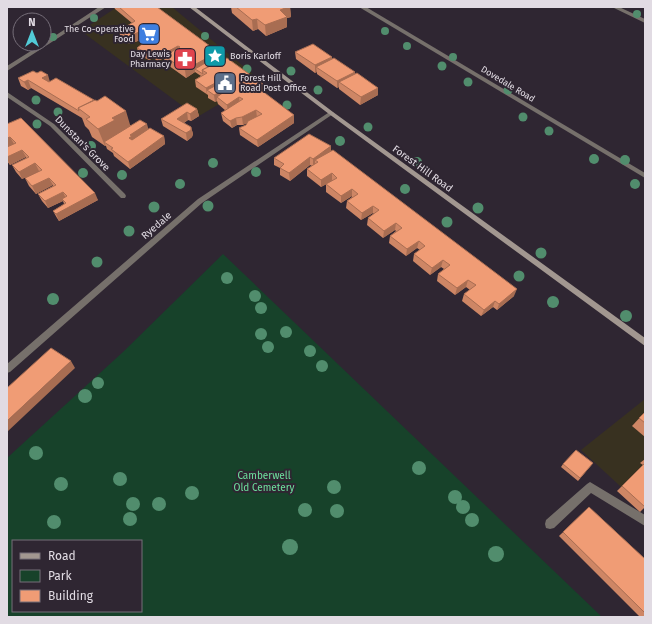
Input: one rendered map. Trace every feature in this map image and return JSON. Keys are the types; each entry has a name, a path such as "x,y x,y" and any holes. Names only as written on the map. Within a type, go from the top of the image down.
{"main road":[{"name":"Forest Hill Road","path":"192,7 331,113 645,343"}],"street":[{"path":"7,69 103,7"},
{"name":"Dovedale Road","path":"362,7 645,176"},
{"path":"615,7 645,21"},
{"name":"Dunstan's Grove","path":"7,94 52,125 122,196"},
{"name":"Ryedale","path":"7,369 200,201 331,113"},
{"path":"550,524 590,487 645,521"}],"shaded area":[{"path":"117,7 172,7 261,81 199,116 188,110 81,31"},
{"path":"645,399 645,509 581,450"}],"green space":[{"name":"Camberwell Old Cemetery","path":"223,254 602,617 7,617 7,458 123,352"}],"building":[{"path":"119,7 157,7 218,52 185,70 164,56 180,47 178,46 165,53 162,51 157,53 151,50 147,53 137,48 154,35 149,31 144,34 141,31 128,37 119,31 135,21"},
{"path":"236,7 288,7 280,10 287,17 265,25 257,19 252,20"},
{"path":"313,44 332,57 315,65 295,52"},
{"path":"219,55 224,59 202,70 203,74 195,69"},
{"path":"227,58 263,84 257,87 294,115 257,140 239,128 246,125 248,121 262,114 256,110 230,121 226,118 221,113 243,99 239,97 227,105 217,97 224,92 222,91 214,95 207,90 221,83 219,81 206,88 195,80 207,73 202,70"},
{"path":"334,58 355,72 337,81 316,67"},
{"path":"33,71 37,73 41,71 48,75 42,78 49,82 56,78 94,100 78,108 79,111 28,80 24,82 18,78"},
{"path":"357,73 378,88 361,97 339,82"},
{"path":"105,96 126,111 112,118 115,120 98,129 86,119 90,117 78,108 95,100 97,101"},
{"path":"187,103 197,109 190,114 187,112 177,119 191,127 191,130 186,133 161,119"},
{"path":"21,118 95,193 56,214 53,211 66,203 62,199 67,196 63,192 45,201 38,194 56,185 49,178 32,186 25,178 42,170 35,163 19,172 12,165 29,157 22,150 7,157 7,147 16,143 10,137 7,138 7,124"},
{"path":"140,120 147,124 130,135 132,136 129,138 132,140 150,128 164,136 128,162 104,142"},
{"path":"309,134 331,146 313,159 310,157 289,173 280,168 284,164 274,158"},
{"path":"333,150 517,289 499,304 495,301 484,310 464,294 476,285 468,280 457,288 438,274 450,265 443,260 432,268 414,254 425,246 419,241 407,249 390,236 402,228 396,223 384,231 368,218 379,210 373,206 362,213 347,201 358,194 352,189 341,196 326,184 337,178 332,173 321,180 307,169 318,162 315,160"},
{"path":"51,348 71,361 7,421 7,388"},
{"path":"645,412 645,423 639,418"},
{"path":"576,450 593,463 580,478 563,464"},
{"path":"645,463 645,507 622,486"},
{"path":"589,507 645,559 645,613 563,532"}],"place":[{"name":"The Co-operative Food","path":"149,34"},
{"name":"Boris Karloff","path":"215,56"},
{"name":"Day Lewis Pharmacy","path":"185,59"},
{"name":"Forest Hill Road Post Office","path":"225,83"}]}
